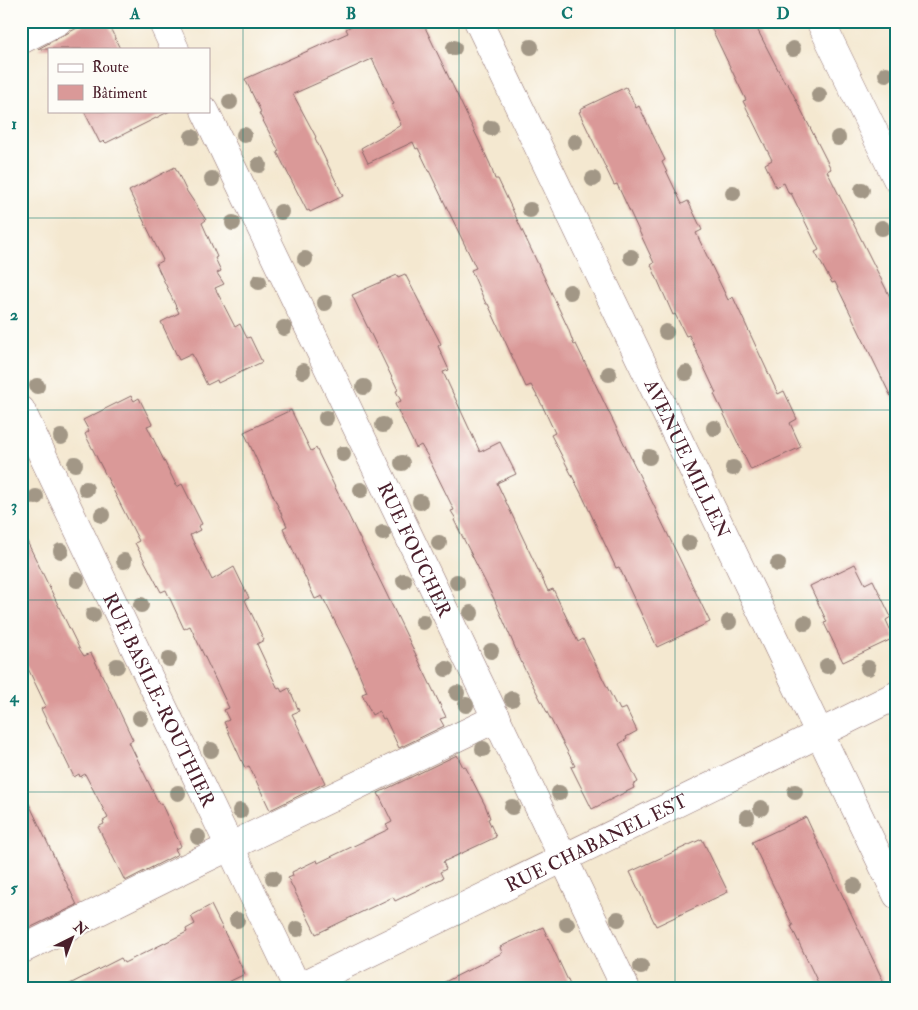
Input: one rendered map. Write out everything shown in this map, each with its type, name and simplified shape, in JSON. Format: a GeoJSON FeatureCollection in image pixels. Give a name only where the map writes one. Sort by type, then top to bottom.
{"type":"FeatureCollection","features":[{"type":"Feature","properties":{"kind":"street"},"geometry":{"type":"LineString","coordinates":[[21,40],[58,21]]}},
{"type":"Feature","properties":{"kind":"street"},"geometry":{"type":"LineString","coordinates":[[162,21],[175,48]]}},
{"type":"Feature","properties":{"kind":"street","name":"AVENUE MILLEN"},"geometry":{"type":"LineString","coordinates":[[478,21],[897,895]]}},
{"type":"Feature","properties":{"kind":"street"},"geometry":{"type":"LineString","coordinates":[[820,21],[897,179]]}},
{"type":"Feature","properties":{"kind":"street","name":"RUE FOUCHER"},"geometry":{"type":"LineString","coordinates":[[205,112],[626,989]]}},
{"type":"Feature","properties":{"kind":"street","name":"RUE BASILE-ROUTHIER"},"geometry":{"type":"LineString","coordinates":[[21,410],[231,846],[297,988]]}},
{"type":"Feature","properties":{"kind":"street","name":"RUE CHABANEL EST"},"geometry":{"type":"LineString","coordinates":[[297,988],[897,695]]}},
{"type":"Feature","properties":{"kind":"street"},"geometry":{"type":"LineString","coordinates":[[21,950],[497,718]]}},
{"type":"Feature","properties":{"kind":"building"},"geometry":{"type":"Polygon","coordinates":[[[90,21],[107,21],[120,48],[48,48],[38,49],[90,21]]]}},
{"type":"Feature","properties":{"kind":"building"},"geometry":{"type":"Polygon","coordinates":[[[360,21],[422,21],[490,164],[495,179],[498,179],[568,328],[574,345],[576,344],[710,622],[657,647],[619,567],[616,568],[583,497],[551,435],[555,433],[542,405],[531,385],[526,387],[488,304],[486,304],[471,270],[476,268],[418,148],[416,149],[413,142],[368,163],[361,148],[401,125],[392,105],[394,104],[372,59],[293,94],[316,137],[343,196],[310,212],[309,210],[307,211],[277,152],[279,151],[259,113],[261,112],[245,79],[348,33],[346,29],[360,21]]]}},
{"type":"Feature","properties":{"kind":"building"},"geometry":{"type":"Polygon","coordinates":[[[708,21],[753,21],[785,83],[787,82],[831,169],[827,171],[897,311],[897,409],[835,282],[832,283],[815,252],[819,250],[791,193],[789,194],[784,183],[776,187],[765,164],[772,160],[743,101],[746,100],[708,21]]]}},
{"type":"Feature","properties":{"kind":"building"},"geometry":{"type":"Polygon","coordinates":[[[626,87],[636,108],[639,106],[665,160],[662,162],[682,204],[688,201],[702,230],[696,233],[728,300],[733,297],[778,394],[784,391],[797,419],[790,423],[801,447],[751,470],[714,394],[716,393],[689,335],[686,336],[675,314],[673,315],[651,265],[654,263],[617,184],[614,185],[579,112],[581,111],[580,109],[626,87]]]}},
{"type":"Feature","properties":{"kind":"building"},"geometry":{"type":"Polygon","coordinates":[[[84,112],[168,112],[106,143],[104,141],[100,143],[84,112]]]}},
{"type":"Feature","properties":{"kind":"building"},"geometry":{"type":"Polygon","coordinates":[[[175,167],[186,190],[206,220],[202,223],[217,257],[215,258],[221,271],[217,273],[224,284],[215,288],[235,327],[240,324],[247,338],[250,337],[262,362],[218,383],[217,380],[207,385],[192,354],[179,360],[161,322],[179,313],[156,264],[163,260],[129,191],[175,167]]]}},
{"type":"Feature","properties":{"kind":"building"},"geometry":{"type":"Polygon","coordinates":[[[405,274],[441,344],[438,346],[449,370],[443,372],[480,452],[500,442],[516,474],[497,483],[548,591],[553,589],[578,642],[583,639],[616,705],[620,710],[626,708],[637,731],[626,737],[627,739],[619,744],[638,782],[633,785],[634,788],[592,809],[571,767],[575,766],[524,668],[494,599],[454,520],[456,519],[451,511],[454,510],[427,455],[421,445],[416,448],[409,434],[395,404],[401,401],[396,391],[398,390],[352,295],[397,275],[398,277],[405,274]]]}},
{"type":"Feature","properties":{"kind":"building"},"geometry":{"type":"Polygon","coordinates":[[[131,396],[134,401],[139,398],[152,424],[147,426],[177,487],[182,484],[202,524],[198,526],[200,530],[190,535],[212,580],[234,567],[249,598],[245,600],[264,640],[257,644],[278,689],[280,688],[282,692],[289,688],[299,711],[292,714],[325,783],[270,810],[249,766],[245,768],[224,722],[229,720],[224,710],[229,708],[190,626],[184,629],[166,590],[161,592],[135,543],[139,541],[85,434],[89,431],[83,420],[131,396]]]}},
{"type":"Feature","properties":{"kind":"building"},"geometry":{"type":"Polygon","coordinates":[[[291,410],[311,451],[316,448],[446,717],[440,719],[444,726],[399,748],[385,718],[383,719],[379,711],[372,715],[362,694],[367,692],[349,649],[322,596],[315,599],[283,528],[287,526],[244,432],[291,410]]]}},
{"type":"Feature","properties":{"kind":"building"},"geometry":{"type":"Polygon","coordinates":[[[21,529],[80,650],[84,656],[91,653],[133,740],[129,742],[181,846],[175,849],[178,854],[125,881],[98,827],[104,824],[103,821],[108,818],[85,774],[80,777],[79,774],[74,777],[41,709],[46,706],[21,654],[21,529]]]}},
{"type":"Feature","properties":{"kind":"building"},"geometry":{"type":"Polygon","coordinates":[[[855,564],[865,584],[873,580],[891,617],[886,620],[894,638],[843,662],[824,623],[827,622],[810,586],[855,564]]]}},
{"type":"Feature","properties":{"kind":"building"},"geometry":{"type":"Polygon","coordinates":[[[457,755],[463,767],[465,766],[485,805],[490,818],[488,819],[496,837],[443,862],[446,869],[440,872],[443,878],[395,901],[393,897],[316,934],[288,878],[293,876],[292,872],[317,860],[318,863],[389,829],[386,825],[392,822],[378,793],[457,755]]]}},
{"type":"Feature","properties":{"kind":"building"},"geometry":{"type":"Polygon","coordinates":[[[21,787],[77,905],[21,932],[21,787]]]}},
{"type":"Feature","properties":{"kind":"building"},"geometry":{"type":"Polygon","coordinates":[[[806,817],[887,989],[821,989],[791,926],[793,926],[752,842],[806,817]]]}},
{"type":"Feature","properties":{"kind":"building"},"geometry":{"type":"Polygon","coordinates":[[[702,839],[728,892],[656,926],[630,872],[702,839]]]}},
{"type":"Feature","properties":{"kind":"building"},"geometry":{"type":"Polygon","coordinates":[[[211,905],[245,974],[214,989],[60,989],[121,958],[124,963],[187,932],[186,929],[195,924],[191,916],[211,905]]]}},
{"type":"Feature","properties":{"kind":"building"},"geometry":{"type":"Polygon","coordinates":[[[543,927],[572,989],[431,989],[502,953],[500,947],[543,927]]]}}]}
